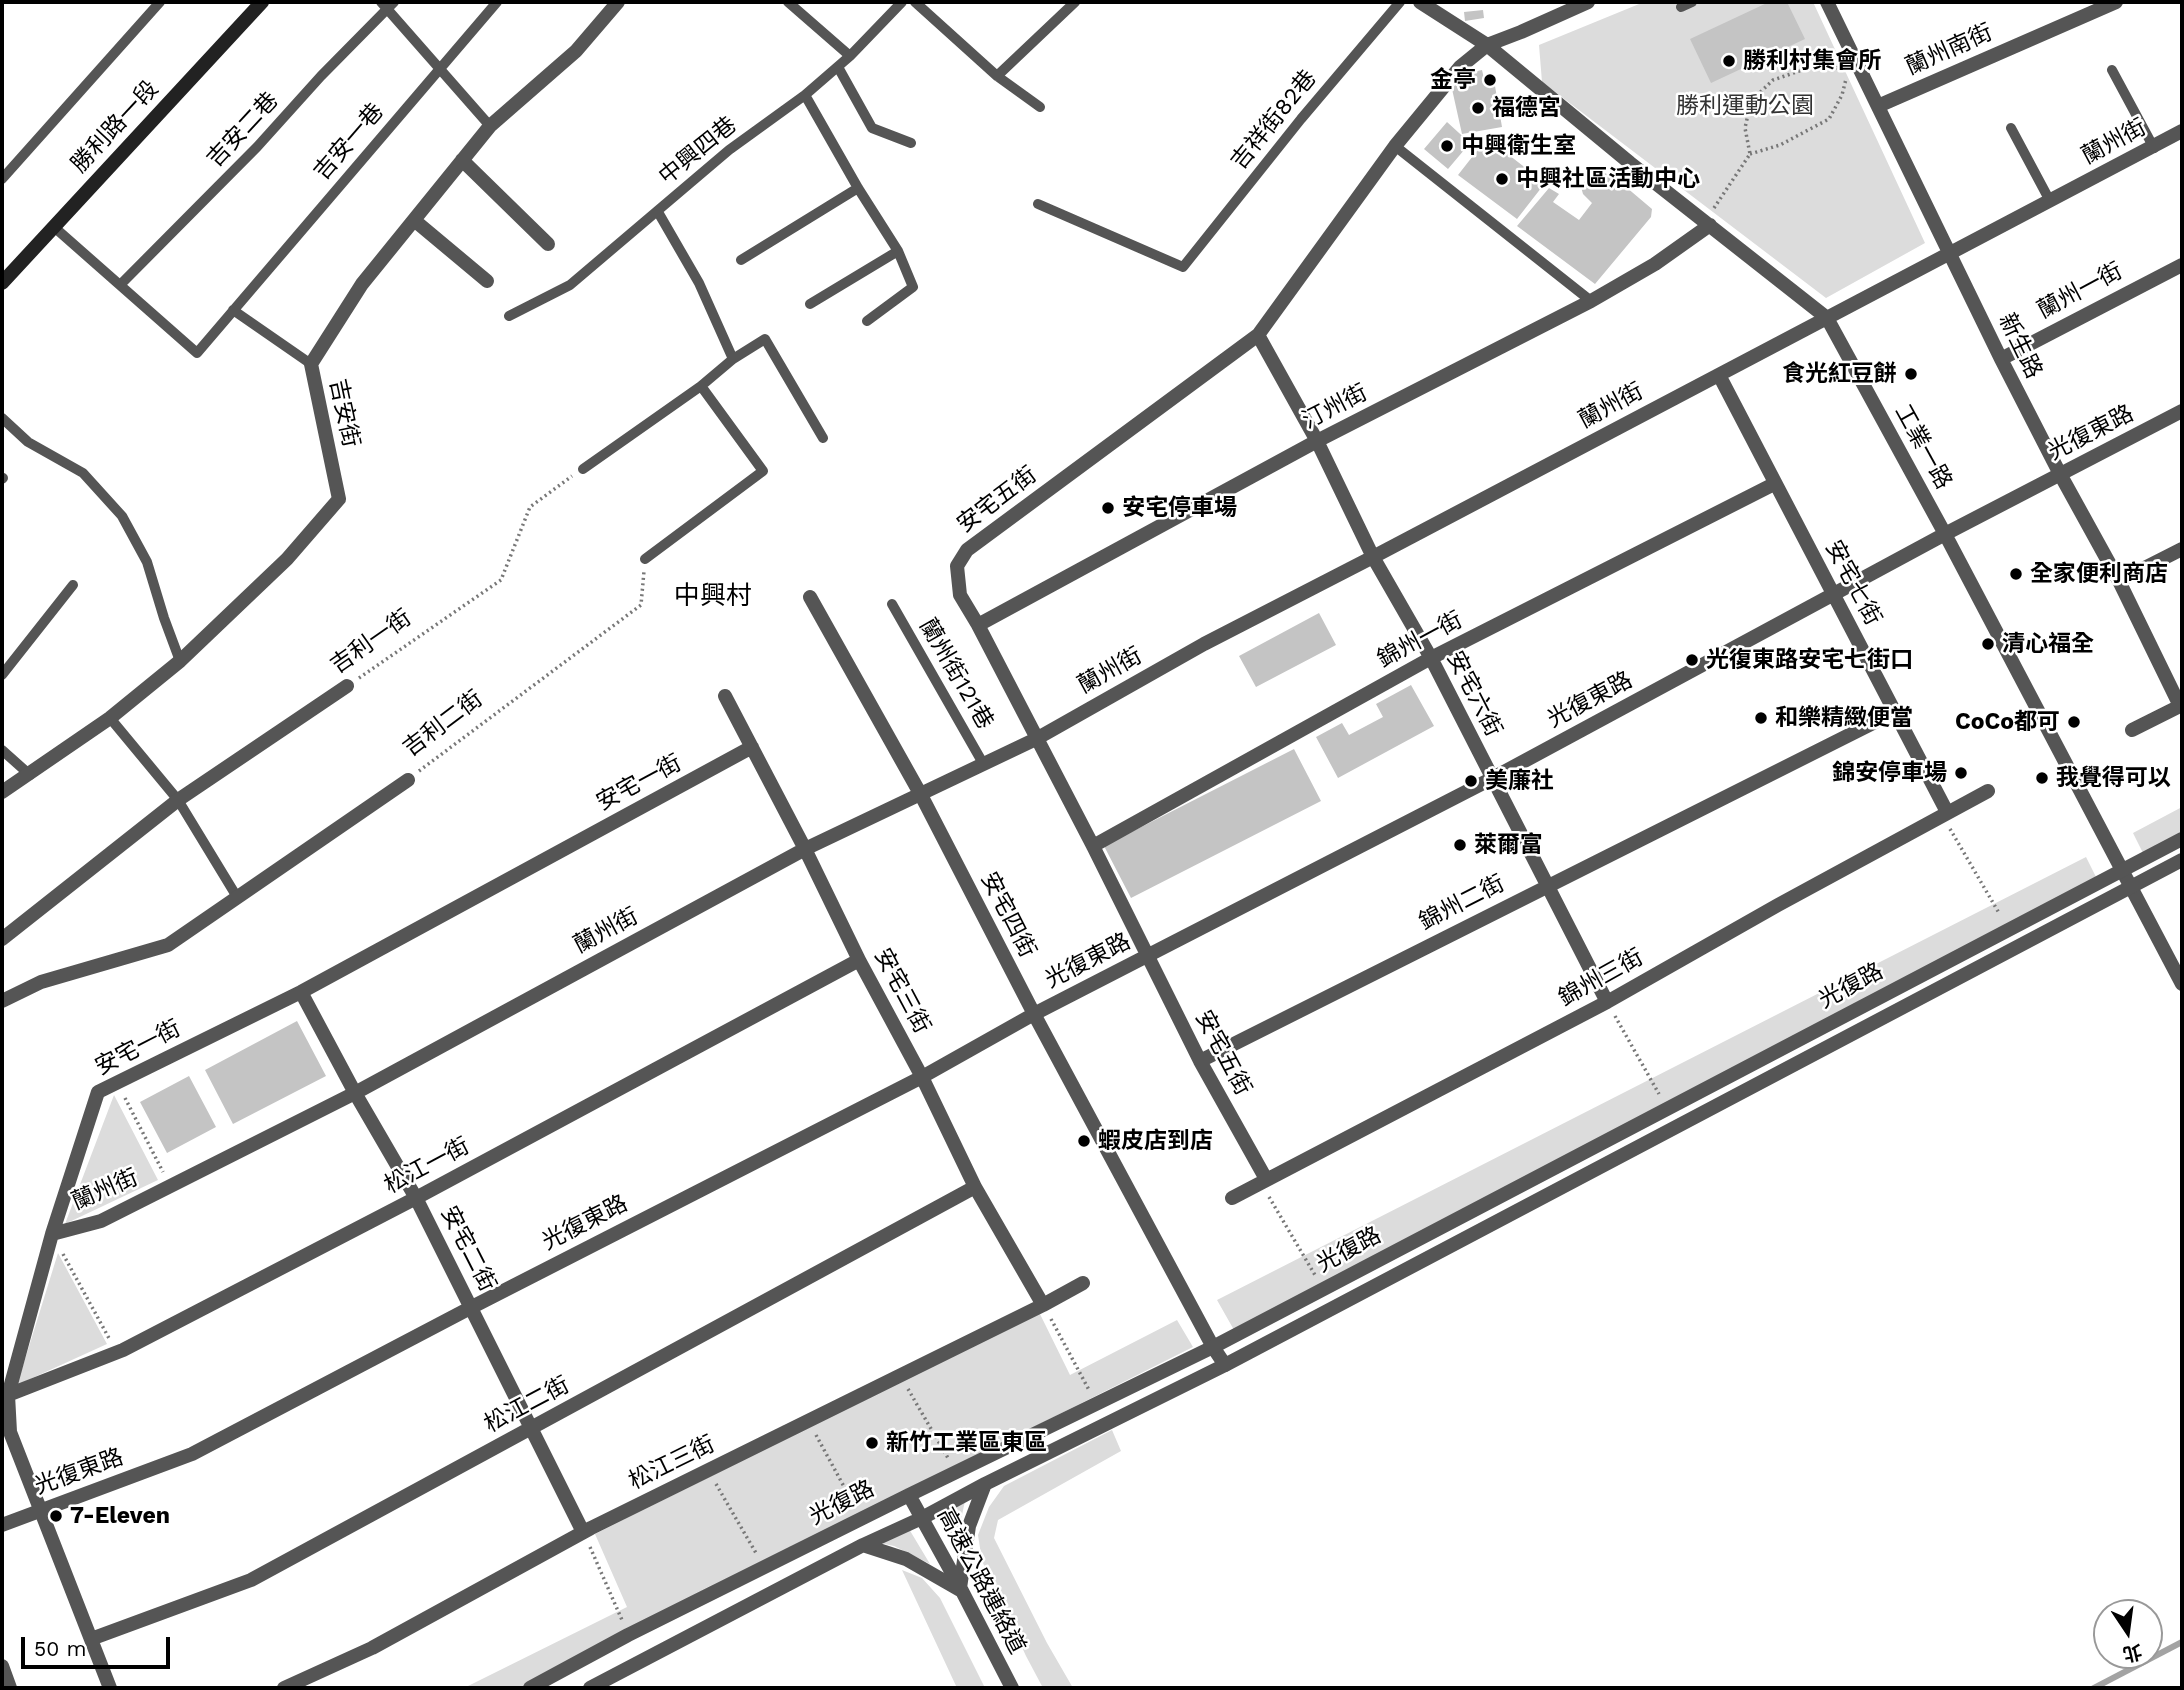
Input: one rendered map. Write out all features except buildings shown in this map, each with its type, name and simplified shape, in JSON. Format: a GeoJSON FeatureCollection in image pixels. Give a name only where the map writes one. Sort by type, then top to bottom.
{"type":"FeatureCollection","features":[{"type":"Feature","properties":{"kind":"main road","name":"勝利路一段"},"geometry":{"type":"LineString","coordinates":[[2,283],[262,2]]}},
{"type":"Feature","properties":{"kind":"street","name":"吉安街"},"geometry":{"type":"LineString","coordinates":[[2,792],[110,718],[180,661],[287,559],[339,499],[311,364],[362,284],[490,126],[576,51],[618,2]]}},
{"type":"Feature","properties":{"kind":"street","name":"工業一路"},"geometry":{"type":"LineString","coordinates":[[1420,2],[1487,46],[1827,318],[1945,534],[2182,984]]}},
{"type":"Feature","properties":{"kind":"street","name":"安宅五街"},"geometry":{"type":"LineString","coordinates":[[1263,1181],[1093,846],[960,595],[957,566],[967,550],[1258,335],[1395,146],[1460,67],[1487,46],[1588,2]]}},
{"type":"Feature","properties":{"kind":"street","name":"新生路"},"geometry":{"type":"LineString","coordinates":[[1827,2],[2001,359],[2119,581],[2181,706]]}},
{"type":"Feature","properties":{"kind":"street","name":"蘭州南街"},"geometry":{"type":"LineString","coordinates":[[1878,106],[2116,2]]}},
{"type":"Feature","properties":{"kind":"street","name":"蘭州街"},"geometry":{"type":"LineString","coordinates":[[52,1234],[101,1221],[355,1093],[805,849],[1036,739],[1204,644],[1373,558],[2182,131]]}},
{"type":"Feature","properties":{"kind":"street"},"geometry":{"type":"LineString","coordinates":[[462,160],[548,244]]}},
{"type":"Feature","properties":{"kind":"street"},"geometry":{"type":"LineString","coordinates":[[414,220],[486,281]]}},
{"type":"Feature","properties":{"kind":"street","name":"汀州街"},"geometry":{"type":"LineString","coordinates":[[978,625],[1317,441],[1591,301],[1656,264],[1710,225]]}},
{"type":"Feature","properties":{"kind":"street","name":"蘭州一街"},"geometry":{"type":"LineString","coordinates":[[2001,359],[2182,265]]}},
{"type":"Feature","properties":{"kind":"street","name":"安宅六街"},"geometry":{"type":"LineString","coordinates":[[1258,335],[1317,441],[1373,558],[1431,658],[1607,1002]]}},
{"type":"Feature","properties":{"kind":"street","name":"安宅七街"},"geometry":{"type":"LineString","coordinates":[[1719,375],[1895,712],[1944,813]]}},
{"type":"Feature","properties":{"kind":"street","name":"光復東路"},"geometry":{"type":"LineString","coordinates":[[2,1525],[192,1454],[472,1307],[922,1077],[1034,1014],[1491,779],[1945,534],[2182,411]]}},
{"type":"Feature","properties":{"kind":"street","name":"錦州一街"},"geometry":{"type":"LineString","coordinates":[[1093,846],[1431,658],[1774,484]]}},
{"type":"Feature","properties":{"kind":"street"},"geometry":{"type":"LineString","coordinates":[[2119,581],[2182,549]]}},
{"type":"Feature","properties":{"kind":"street","name":"安宅四街"},"geometry":{"type":"LineString","coordinates":[[810,597],[920,794],[1034,1014],[1225,1365]]}},
{"type":"Feature","properties":{"kind":"street","name":"吉利一街"},"geometry":{"type":"LineString","coordinates":[[2,939],[178,800],[347,686]]}},
{"type":"Feature","properties":{"kind":"street","name":"安宅三街"},"geometry":{"type":"LineString","coordinates":[[725,696],[859,960],[922,1077],[975,1187],[1043,1305]]}},
{"type":"Feature","properties":{"kind":"street"},"geometry":{"type":"LineString","coordinates":[[2132,730],[2181,706]]}},
{"type":"Feature","properties":{"kind":"street","name":"錦州二街"},"geometry":{"type":"LineString","coordinates":[[1200,1061],[1895,712]]}},
{"type":"Feature","properties":{"kind":"street","name":"安宅一街"},"geometry":{"type":"LineString","coordinates":[[110,1688],[10,1432],[8,1395],[52,1234],[98,1093],[301,992],[752,747]]}},
{"type":"Feature","properties":{"kind":"street","name":"吉利二街"},"geometry":{"type":"LineString","coordinates":[[2,1001],[41,982],[168,945],[408,780]]}},
{"type":"Feature","properties":{"kind":"street","name":"錦州三街"},"geometry":{"type":"LineString","coordinates":[[1232,1198],[1607,1002],[1988,791]]}},
{"type":"Feature","properties":{"kind":"street","name":"光復路"},"geometry":{"type":"LineString","coordinates":[[530,1688],[628,1635],[1213,1347],[2182,839]]}},
{"type":"Feature","properties":{"kind":"street","name":"光復路"},"geometry":{"type":"LineString","coordinates":[[590,1688],[863,1545],[1225,1365],[2182,860]]}},
{"type":"Feature","properties":{"kind":"street","name":"松江一街"},"geometry":{"type":"LineString","coordinates":[[8,1395],[117,1353],[416,1198],[859,960]]}},
{"type":"Feature","properties":{"kind":"street","name":"安宅二街"},"geometry":{"type":"LineString","coordinates":[[301,992],[416,1198],[583,1532]]}},
{"type":"Feature","properties":{"kind":"street","name":"松江二街"},"geometry":{"type":"LineString","coordinates":[[91,1639],[251,1580],[975,1187]]}},
{"type":"Feature","properties":{"kind":"street","name":"松江三街"},"geometry":{"type":"LineString","coordinates":[[284,1688],[372,1648],[583,1532],[1083,1283]]}},
{"type":"Feature","properties":{"kind":"street"},"geometry":{"type":"LineString","coordinates":[[863,1545],[906,1559],[961,1589],[969,1526],[985,1484]]}},
{"type":"Feature","properties":{"kind":"street","name":"高速公路連絡道"},"geometry":{"type":"LineString","coordinates":[[909,1495],[1012,1688]]}},
{"type":"Feature","properties":{"kind":"street"},"geometry":{"type":"LineString","coordinates":[[2,1666],[10,1688]]}},
{"type":"Feature","properties":{"kind":"lane"},"geometry":{"type":"LineString","coordinates":[[2,179],[160,2]]}},
{"type":"Feature","properties":{"kind":"lane","name":"吉安一巷"},"geometry":{"type":"LineString","coordinates":[[120,285],[197,353],[497,2]]}},
{"type":"Feature","properties":{"kind":"lane"},"geometry":{"type":"LineString","coordinates":[[788,2],[850,55]]}},
{"type":"Feature","properties":{"kind":"lane","name":"中興四巷"},"geometry":{"type":"LineString","coordinates":[[509,316],[570,285],[729,150],[805,96],[838,67],[902,2]]}},
{"type":"Feature","properties":{"kind":"lane"},"geometry":{"type":"LineString","coordinates":[[915,2],[997,76],[1040,107]]}},
{"type":"Feature","properties":{"kind":"lane"},"geometry":{"type":"LineString","coordinates":[[997,76],[1075,2]]}},
{"type":"Feature","properties":{"kind":"lane","name":"吉祥街82巷"},"geometry":{"type":"LineString","coordinates":[[1038,204],[1182,267],[1301,119],[1400,2]]}},
{"type":"Feature","properties":{"kind":"lane"},"geometry":{"type":"LineString","coordinates":[[1681,7],[1692,2]]}},
{"type":"Feature","properties":{"kind":"lane"},"geometry":{"type":"LineString","coordinates":[[387,4],[490,126]]}},
{"type":"Feature","properties":{"kind":"lane","name":"吉安二巷"},"geometry":{"type":"LineString","coordinates":[[120,285],[257,147],[387,4]]}},
{"type":"Feature","properties":{"kind":"lane"},"geometry":{"type":"LineString","coordinates":[[838,67],[872,128],[911,143]]}},
{"type":"Feature","properties":{"kind":"lane"},"geometry":{"type":"LineString","coordinates":[[2112,70],[2154,148]]}},
{"type":"Feature","properties":{"kind":"lane"},"geometry":{"type":"LineString","coordinates":[[805,96],[898,251],[913,287],[867,321]]}},
{"type":"Feature","properties":{"kind":"lane"},"geometry":{"type":"LineString","coordinates":[[2011,128],[2050,201]]}},
{"type":"Feature","properties":{"kind":"lane"},"geometry":{"type":"LineString","coordinates":[[1395,146],[1591,301]]}},
{"type":"Feature","properties":{"kind":"lane"},"geometry":{"type":"LineString","coordinates":[[741,260],[858,188]]}},
{"type":"Feature","properties":{"kind":"lane"},"geometry":{"type":"LineString","coordinates":[[658,212],[699,283],[733,359]]}},
{"type":"Feature","properties":{"kind":"lane"},"geometry":{"type":"LineString","coordinates":[[54,227],[120,285]]}},
{"type":"Feature","properties":{"kind":"lane"},"geometry":{"type":"LineString","coordinates":[[810,304],[898,251]]}},
{"type":"Feature","properties":{"kind":"lane"},"geometry":{"type":"LineString","coordinates":[[233,310],[311,364]]}},
{"type":"Feature","properties":{"kind":"lane"},"geometry":{"type":"LineString","coordinates":[[583,469],[701,386],[733,359],[765,339],[823,438]]}},
{"type":"Feature","properties":{"kind":"lane"},"geometry":{"type":"LineString","coordinates":[[645,559],[763,471],[701,386]]}},
{"type":"Feature","properties":{"kind":"lane"},"geometry":{"type":"LineString","coordinates":[[2,418],[28,442],[83,473],[122,516],[147,562],[180,661]]}},
{"type":"Feature","properties":{"kind":"lane"},"geometry":{"type":"LineString","coordinates":[[2,675],[73,585]]}},
{"type":"Feature","properties":{"kind":"lane","name":"蘭州街121巷"},"geometry":{"type":"LineString","coordinates":[[892,604],[984,765]]}},
{"type":"Feature","properties":{"kind":"lane"},"geometry":{"type":"LineString","coordinates":[[110,718],[178,800],[237,897]]}},
{"type":"Feature","properties":{"kind":"lane"},"geometry":{"type":"LineString","coordinates":[[2,750],[30,775]]}},
{"type":"Feature","properties":{"kind":"path"},"geometry":{"type":"LineString","coordinates":[[1712,210],[1750,153],[1780,145],[1829,119],[1842,95],[1849,70],[1818,65],[1773,80],[1751,101],[1745,128],[1750,153]]}},
{"type":"Feature","properties":{"kind":"path","name":"吉利一街"},"geometry":{"type":"LineString","coordinates":[[347,686],[501,580],[530,507],[583,469]]}},
{"type":"Feature","properties":{"kind":"path","name":"吉利二街"},"geometry":{"type":"LineString","coordinates":[[408,780],[641,605],[645,559]]}},
{"type":"Feature","properties":{"kind":"path"},"geometry":{"type":"LineString","coordinates":[[1944,813],[1999,913]]}},
{"type":"Feature","properties":{"kind":"path"},"geometry":{"type":"LineString","coordinates":[[1607,1002],[1659,1094]]}},
{"type":"Feature","properties":{"kind":"path"},"geometry":{"type":"LineString","coordinates":[[117,1083],[170,1186]]}},
{"type":"Feature","properties":{"kind":"path"},"geometry":{"type":"LineString","coordinates":[[1263,1181],[1316,1277]]}},
{"type":"Feature","properties":{"kind":"path"},"geometry":{"type":"LineString","coordinates":[[52,1234],[117,1353]]}},
{"type":"Feature","properties":{"kind":"path"},"geometry":{"type":"LineString","coordinates":[[1043,1305],[1091,1394]]}},
{"type":"Feature","properties":{"kind":"path"},"geometry":{"type":"LineString","coordinates":[[900,1376],[951,1463]]}},
{"type":"Feature","properties":{"kind":"path"},"geometry":{"type":"LineString","coordinates":[[808,1421],[856,1510]]}},
{"type":"Feature","properties":{"kind":"path"},"geometry":{"type":"LineString","coordinates":[[708,1470],[758,1558]]}},
{"type":"Feature","properties":{"kind":"path"},"geometry":{"type":"LineString","coordinates":[[583,1532],[628,1635]]}},
{"type":"Feature","properties":{"kind":"green space","name":"勝利運動公園"},"geometry":{"type":"Polygon","coordinates":[[[1644,2],[1813,2],[1925,243],[1826,298],[1542,82],[1539,45],[1644,2]]]}},
{"type":"Feature","properties":{"kind":"green space"},"geometry":{"type":"Polygon","coordinates":[[[2182,807],[2182,833],[2143,853],[2133,833],[2182,807]]]}},
{"type":"Feature","properties":{"kind":"green space"},"geometry":{"type":"Polygon","coordinates":[[[2086,857],[2096,877],[1234,1330],[1217,1300],[2086,857]]]}},
{"type":"Feature","properties":{"kind":"green space"},"geometry":{"type":"Polygon","coordinates":[[[114,1095],[158,1180],[65,1224],[114,1095]]]}},
{"type":"Feature","properties":{"kind":"green space"},"geometry":{"type":"Polygon","coordinates":[[[58,1253],[107,1344],[17,1385],[58,1253]]]}},
{"type":"Feature","properties":{"kind":"green space"},"geometry":{"type":"Polygon","coordinates":[[[1039,1312],[1070,1375],[1177,1320],[1193,1347],[636,1627],[521,1688],[464,1688],[627,1607],[595,1534],[1039,1312]]]}},
{"type":"Feature","properties":{"kind":"green space"},"geometry":{"type":"Polygon","coordinates":[[[1112,1430],[1121,1451],[998,1520],[994,1538],[1073,1688],[1043,1688],[982,1561],[978,1535],[989,1507],[1004,1486],[1112,1430]]]}},
{"type":"Feature","properties":{"kind":"green space"},"geometry":{"type":"Polygon","coordinates":[[[965,1501],[959,1529],[958,1551],[937,1515],[965,1501]]]}},
{"type":"Feature","properties":{"kind":"green space"},"geometry":{"type":"Polygon","coordinates":[[[909,1529],[930,1564],[894,1546],[880,1543],[909,1529]]]}},
{"type":"Feature","properties":{"kind":"green space"},"geometry":{"type":"Polygon","coordinates":[[[902,1570],[922,1578],[940,1598],[985,1688],[957,1688],[902,1570]]]}},
{"type":"Feature","properties":{"kind":"waterway"},"geometry":{"type":"LineString","coordinates":[[2094,1688],[2182,1642]]}},
{"type":"Feature","properties":{"kind":"place","name":"勝利村集會所"},"geometry":{"type":"Point","coordinates":[1729,61]}},
{"type":"Feature","properties":{"kind":"place","name":"金亭"},"geometry":{"type":"Point","coordinates":[1490,80]}},
{"type":"Feature","properties":{"kind":"place","name":"福德宮"},"geometry":{"type":"Point","coordinates":[1478,108]}},
{"type":"Feature","properties":{"kind":"place","name":"中興衛生室"},"geometry":{"type":"Point","coordinates":[1447,146]}},
{"type":"Feature","properties":{"kind":"place","name":"中興社區活動中心"},"geometry":{"type":"Point","coordinates":[1502,179]}},
{"type":"Feature","properties":{"kind":"place","name":"食光紅豆餅"},"geometry":{"type":"Point","coordinates":[1911,374]}},
{"type":"Feature","properties":{"kind":"place","name":"安宅停車場"},"geometry":{"type":"Point","coordinates":[1108,508]}},
{"type":"Feature","properties":{"kind":"place","name":"全家便利商店"},"geometry":{"type":"Point","coordinates":[2016,574]}},
{"type":"Feature","properties":{"kind":"place","name":"清心福全"},"geometry":{"type":"Point","coordinates":[1988,644]}},
{"type":"Feature","properties":{"kind":"place","name":"光復東路安宅七街口"},"geometry":{"type":"Point","coordinates":[1692,660]}},
{"type":"Feature","properties":{"kind":"place","name":"和樂精緻便當"},"geometry":{"type":"Point","coordinates":[1761,718]}},
{"type":"Feature","properties":{"kind":"place","name":"CoCo都可"},"geometry":{"type":"Point","coordinates":[2074,722]}},
{"type":"Feature","properties":{"kind":"place","name":"錦安停車場"},"geometry":{"type":"Point","coordinates":[1961,773]}},
{"type":"Feature","properties":{"kind":"place","name":"我覺得可以"},"geometry":{"type":"Point","coordinates":[2042,778]}},
{"type":"Feature","properties":{"kind":"place","name":"美廉社"},"geometry":{"type":"Point","coordinates":[1471,781]}},
{"type":"Feature","properties":{"kind":"place","name":"萊爾富"},"geometry":{"type":"Point","coordinates":[1460,845]}},
{"type":"Feature","properties":{"kind":"place","name":"蝦皮店到店"},"geometry":{"type":"Point","coordinates":[1084,1141]}},
{"type":"Feature","properties":{"kind":"place","name":"新竹工業區東區"},"geometry":{"type":"Point","coordinates":[872,1443]}},
{"type":"Feature","properties":{"kind":"place","name":"7-Eleven"},"geometry":{"type":"Point","coordinates":[56,1516]}},
{"type":"Feature","properties":{"kind":"district","name":"中興村"},"geometry":{"type":"Point","coordinates":[713,596]}}]}
